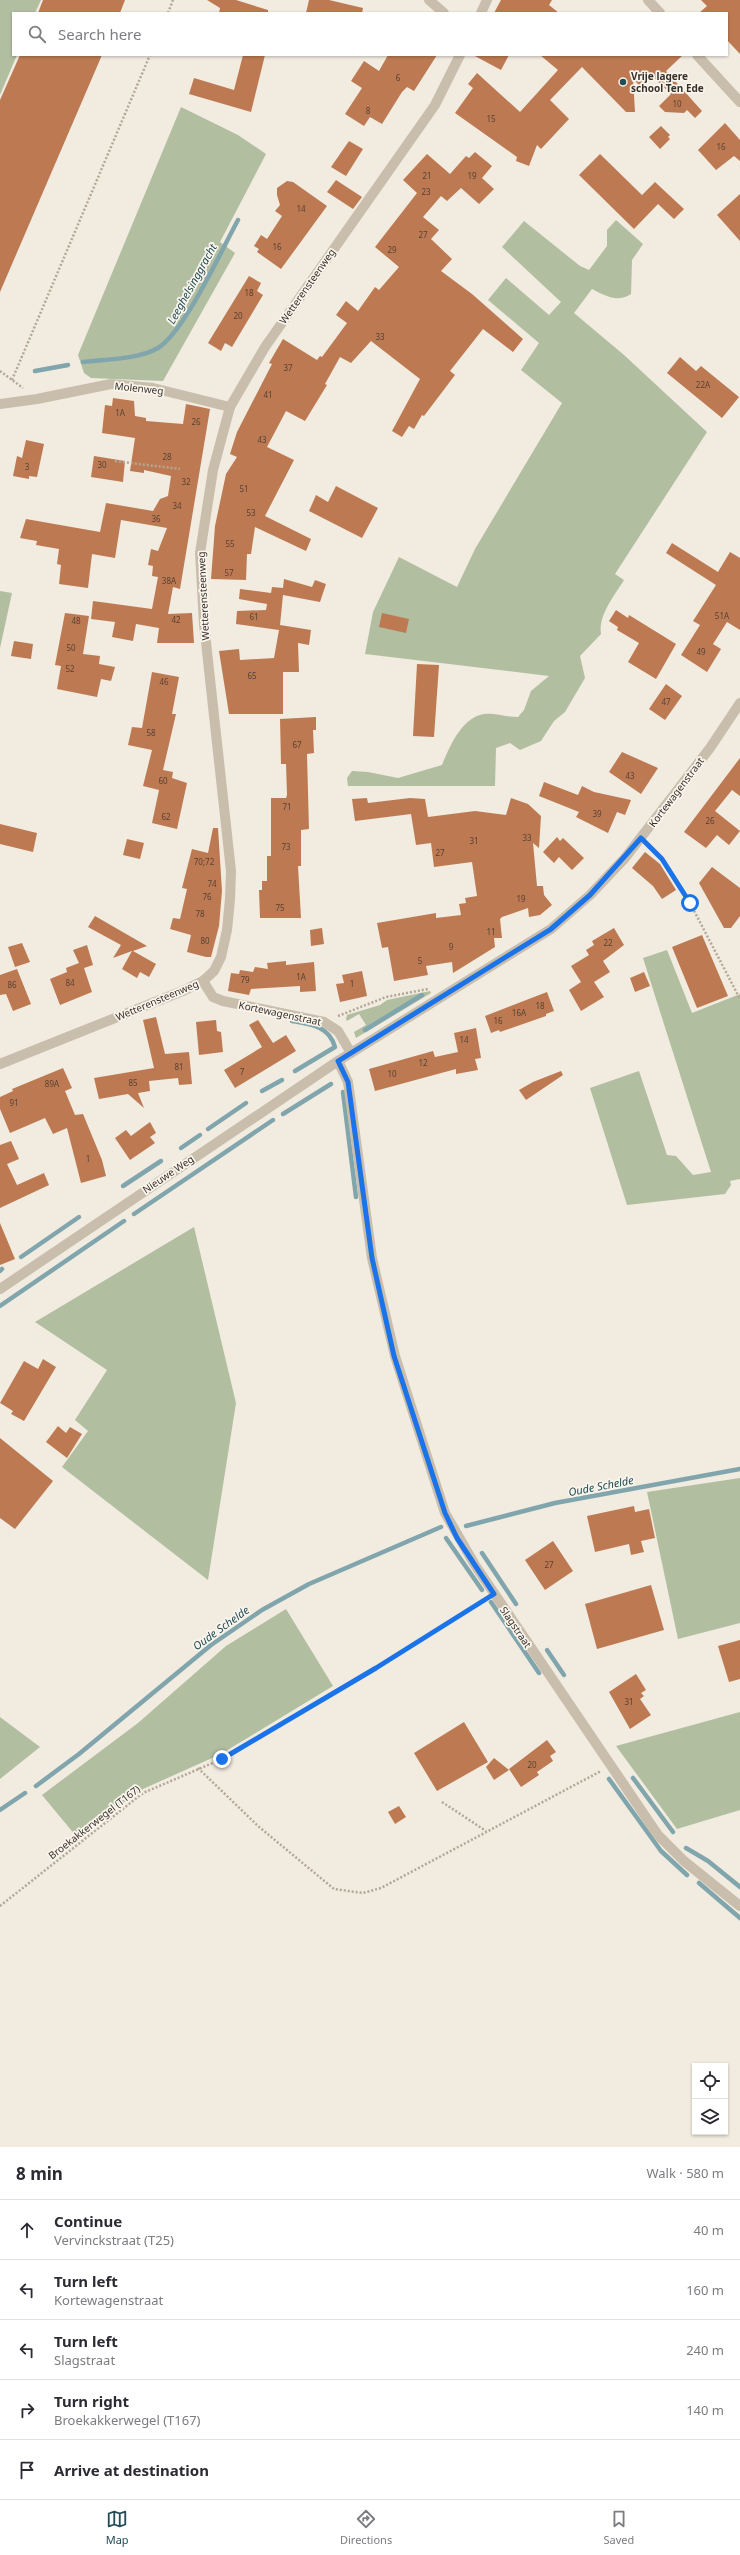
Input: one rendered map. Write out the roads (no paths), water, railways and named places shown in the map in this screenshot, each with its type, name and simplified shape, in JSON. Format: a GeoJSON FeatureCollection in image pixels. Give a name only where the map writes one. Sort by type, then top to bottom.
{"type":"FeatureCollection","features":[{"type":"Feature","properties":{"kind":"street"},"geometry":{"type":"LineString","coordinates":[[428,0],[443,12]]}},
{"type":"Feature","properties":{"kind":"street"},"geometry":{"type":"LineString","coordinates":[[481,12],[487,0]]}},
{"type":"Feature","properties":{"kind":"street"},"geometry":{"type":"LineString","coordinates":[[648,0],[659,12]]}},
{"type":"Feature","properties":{"kind":"street","name":"Wetterensteenweg"},"geometry":{"type":"LineString","coordinates":[[0,1064],[204,981],[214,971],[225,946],[231,871],[204,624],[200,553],[213,470],[230,407],[265,348],[435,105],[460,56]]}},
{"type":"Feature","properties":{"kind":"street"},"geometry":{"type":"LineString","coordinates":[[698,56],[740,102]]}},
{"type":"Feature","properties":{"kind":"street","name":"Molenweg"},"geometry":{"type":"LineString","coordinates":[[0,404],[38,399],[111,384],[183,394],[230,407]]}},
{"type":"Feature","properties":{"kind":"street","name":"Kortewagenstraat"},"geometry":{"type":"LineString","coordinates":[[338,1061],[551,929],[590,895],[641,838],[710,748],[740,703]]}},
{"type":"Feature","properties":{"kind":"street","name":"Kortewagenstraat"},"geometry":{"type":"LineString","coordinates":[[204,981],[214,997],[223,1002],[315,1018],[327,1023],[338,1031],[351,1053]]}},
{"type":"Feature","properties":{"kind":"street","name":"Nieuwe Weg"},"geometry":{"type":"LineString","coordinates":[[0,1289],[338,1061]]}},
{"type":"Feature","properties":{"kind":"street","name":"Slagstraat"},"geometry":{"type":"LineString","coordinates":[[338,1061],[348,1082],[372,1258],[394,1356],[445,1513],[457,1538],[494,1594],[658,1835],[684,1861],[740,1906]]}},
{"type":"Feature","properties":{"kind":"waterway","name":"Leeghelsinggracht"},"geometry":{"type":"LineString","coordinates":[[83,362],[141,355],[158,348],[168,339],[180,325],[191,308],[238,220]]}},
{"type":"Feature","properties":{"kind":"waterway","name":"Leeghelsinggracht"},"geometry":{"type":"LineString","coordinates":[[35,371],[68,365]]}},
{"type":"Feature","properties":{"kind":"waterway"},"geometry":{"type":"LineString","coordinates":[[365,1030],[422,995]]}},
{"type":"Feature","properties":{"kind":"waterway"},"geometry":{"type":"LineString","coordinates":[[292,1021],[306,1023],[324,1030],[332,1040],[335,1047],[295,1071]]}},
{"type":"Feature","properties":{"kind":"waterway"},"geometry":{"type":"LineString","coordinates":[[262,1091],[282,1080]]}},
{"type":"Feature","properties":{"kind":"waterway"},"geometry":{"type":"LineString","coordinates":[[283,1114],[331,1084]]}},
{"type":"Feature","properties":{"kind":"waterway"},"geometry":{"type":"LineString","coordinates":[[343,1092],[356,1197]]}},
{"type":"Feature","properties":{"kind":"waterway"},"geometry":{"type":"LineString","coordinates":[[208,1129],[246,1103]]}},
{"type":"Feature","properties":{"kind":"waterway"},"geometry":{"type":"LineString","coordinates":[[134,1214],[273,1120]]}},
{"type":"Feature","properties":{"kind":"waterway"},"geometry":{"type":"LineString","coordinates":[[181,1148],[200,1135]]}},
{"type":"Feature","properties":{"kind":"waterway"},"geometry":{"type":"LineString","coordinates":[[123,1186],[161,1161]]}},
{"type":"Feature","properties":{"kind":"waterway"},"geometry":{"type":"LineString","coordinates":[[21,1257],[79,1217]]}},
{"type":"Feature","properties":{"kind":"waterway"},"geometry":{"type":"LineString","coordinates":[[0,1306],[124,1221]]}},
{"type":"Feature","properties":{"kind":"waterway","name":"Oude Schelde"},"geometry":{"type":"LineString","coordinates":[[466,1526],[555,1503],[740,1469]]}},
{"type":"Feature","properties":{"kind":"waterway","name":"Oude Schelde"},"geometry":{"type":"LineString","coordinates":[[36,1786],[79,1754],[211,1645],[262,1610],[309,1584],[441,1527]]}},
{"type":"Feature","properties":{"kind":"waterway"},"geometry":{"type":"LineString","coordinates":[[446,1538],[482,1590]]}},
{"type":"Feature","properties":{"kind":"waterway"},"geometry":{"type":"LineString","coordinates":[[482,1553],[516,1604]]}},
{"type":"Feature","properties":{"kind":"waterway"},"geometry":{"type":"LineString","coordinates":[[491,1602],[539,1673]]}},
{"type":"Feature","properties":{"kind":"waterway"},"geometry":{"type":"LineString","coordinates":[[547,1650],[564,1675]]}},
{"type":"Feature","properties":{"kind":"waterway"},"geometry":{"type":"LineString","coordinates":[[633,1778],[673,1832]]}},
{"type":"Feature","properties":{"kind":"waterway"},"geometry":{"type":"LineString","coordinates":[[609,1779],[661,1851],[687,1875]]}},
{"type":"Feature","properties":{"kind":"waterway","name":"Oude Schelde"},"geometry":{"type":"LineString","coordinates":[[0,1810],[25,1793]]}},
{"type":"Feature","properties":{"kind":"waterway"},"geometry":{"type":"LineString","coordinates":[[686,1848],[708,1861],[740,1887]]}},
{"type":"Feature","properties":{"kind":"waterway"},"geometry":{"type":"LineString","coordinates":[[699,1883],[740,1918]]}},
{"type":"Feature","properties":{"kind":"place","name":"Vrije lagere school Ten Ede"},"geometry":{"type":"Point","coordinates":[623,82]}}]}
